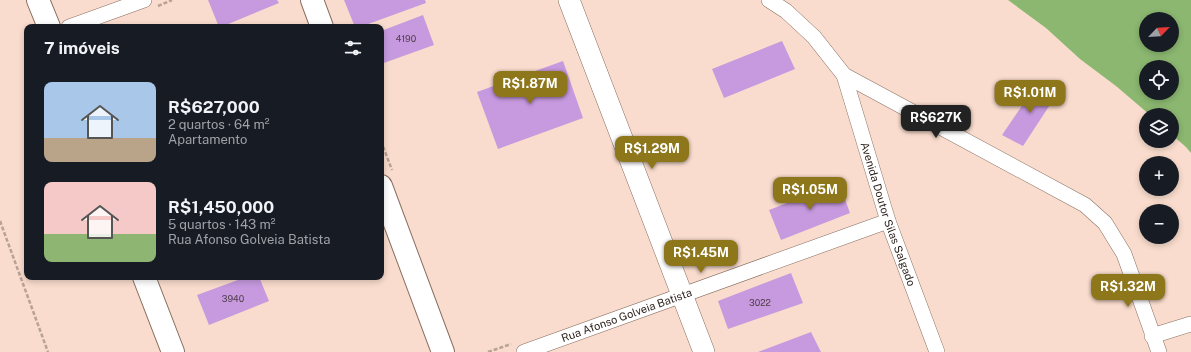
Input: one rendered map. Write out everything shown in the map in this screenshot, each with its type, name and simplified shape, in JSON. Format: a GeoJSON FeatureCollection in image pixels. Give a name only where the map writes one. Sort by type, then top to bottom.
{"type":"FeatureCollection","features":[{"type":"Feature","properties":{"kind":"main road"},"geometry":{"type":"LineString","coordinates":[[38,0],[48,24]]}},
{"type":"Feature","properties":{"kind":"main road"},"geometry":{"type":"LineString","coordinates":[[312,0],[321,24]]}},
{"type":"Feature","properties":{"kind":"main road"},"geometry":{"type":"LineString","coordinates":[[384,194],[443,352]]}},
{"type":"Feature","properties":{"kind":"main road"},"geometry":{"type":"LineString","coordinates":[[145,280],[173,352]]}},
{"type":"Feature","properties":{"kind":"street"},"geometry":{"type":"LineString","coordinates":[[78,24],[144,0]]}},
{"type":"Feature","properties":{"kind":"street"},"geometry":{"type":"LineString","coordinates":[[569,0],[704,352]]}},
{"type":"Feature","properties":{"kind":"street"},"geometry":{"type":"LineString","coordinates":[[769,0],[786,11],[814,37],[844,75],[1085,204],[1106,223],[1124,254],[1152,336],[1159,352]]}},
{"type":"Feature","properties":{"kind":"street","name":"Avenida Doutor Silas Salgado"},"geometry":{"type":"LineString","coordinates":[[844,75],[888,221],[937,352]]}},
{"type":"Feature","properties":{"kind":"street","name":"Rua Afonso Golveia Batista"},"geometry":{"type":"LineString","coordinates":[[521,347],[682,295],[888,221]]}},
{"type":"Feature","properties":{"kind":"street"},"geometry":{"type":"LineString","coordinates":[[1152,336],[1191,324]]}},
{"type":"Feature","properties":{"kind":"path"},"geometry":{"type":"LineString","coordinates":[[0,221],[48,352]]}},
{"type":"Feature","properties":{"kind":"path"},"geometry":{"type":"LineString","coordinates":[[488,352],[521,347]]}},
{"type":"Feature","properties":{"kind":"green space"},"geometry":{"type":"Polygon","coordinates":[[[1008,0],[1191,0],[1191,153],[1179,141],[1179,108],[1142,108],[1116,86],[1080,59],[1046,28],[1008,0]]]}},
{"type":"Feature","properties":{"kind":"building"},"geometry":{"type":"Polygon","coordinates":[[[208,0],[277,0],[279,3],[228,24],[218,24],[208,0]]]}},
{"type":"Feature","properties":{"kind":"building"},"geometry":{"type":"Polygon","coordinates":[[[344,0],[425,0],[426,3],[368,24],[354,24],[344,0]]]}},
{"type":"Feature","properties":{"kind":"building"},"geometry":{"type":"Polygon","coordinates":[[[423,15],[434,45],[384,63],[384,30],[423,15]]]}},
{"type":"Feature","properties":{"kind":"building"},"geometry":{"type":"Polygon","coordinates":[[[782,41],[795,69],[724,98],[712,69],[782,41]]]}},
{"type":"Feature","properties":{"kind":"building"},"geometry":{"type":"Polygon","coordinates":[[[563,61],[583,118],[498,149],[477,92],[563,61]]]}},
{"type":"Feature","properties":{"kind":"building"},"geometry":{"type":"Polygon","coordinates":[[[1038,82],[1057,94],[1023,146],[1002,135],[1038,82]]]}},
{"type":"Feature","properties":{"kind":"building"},"geometry":{"type":"Polygon","coordinates":[[[839,183],[850,213],[781,240],[769,210],[839,183]]]}},
{"type":"Feature","properties":{"kind":"building"},"geometry":{"type":"Polygon","coordinates":[[[791,273],[803,303],[728,329],[718,301],[791,273]]]}},
{"type":"Feature","properties":{"kind":"building"},"geometry":{"type":"Polygon","coordinates":[[[238,280],[260,280],[269,301],[209,325],[197,295],[238,280]]]}},
{"type":"Feature","properties":{"kind":"building"},"geometry":{"type":"Polygon","coordinates":[[[811,332],[821,352],[758,352],[811,332]]]}}]}
